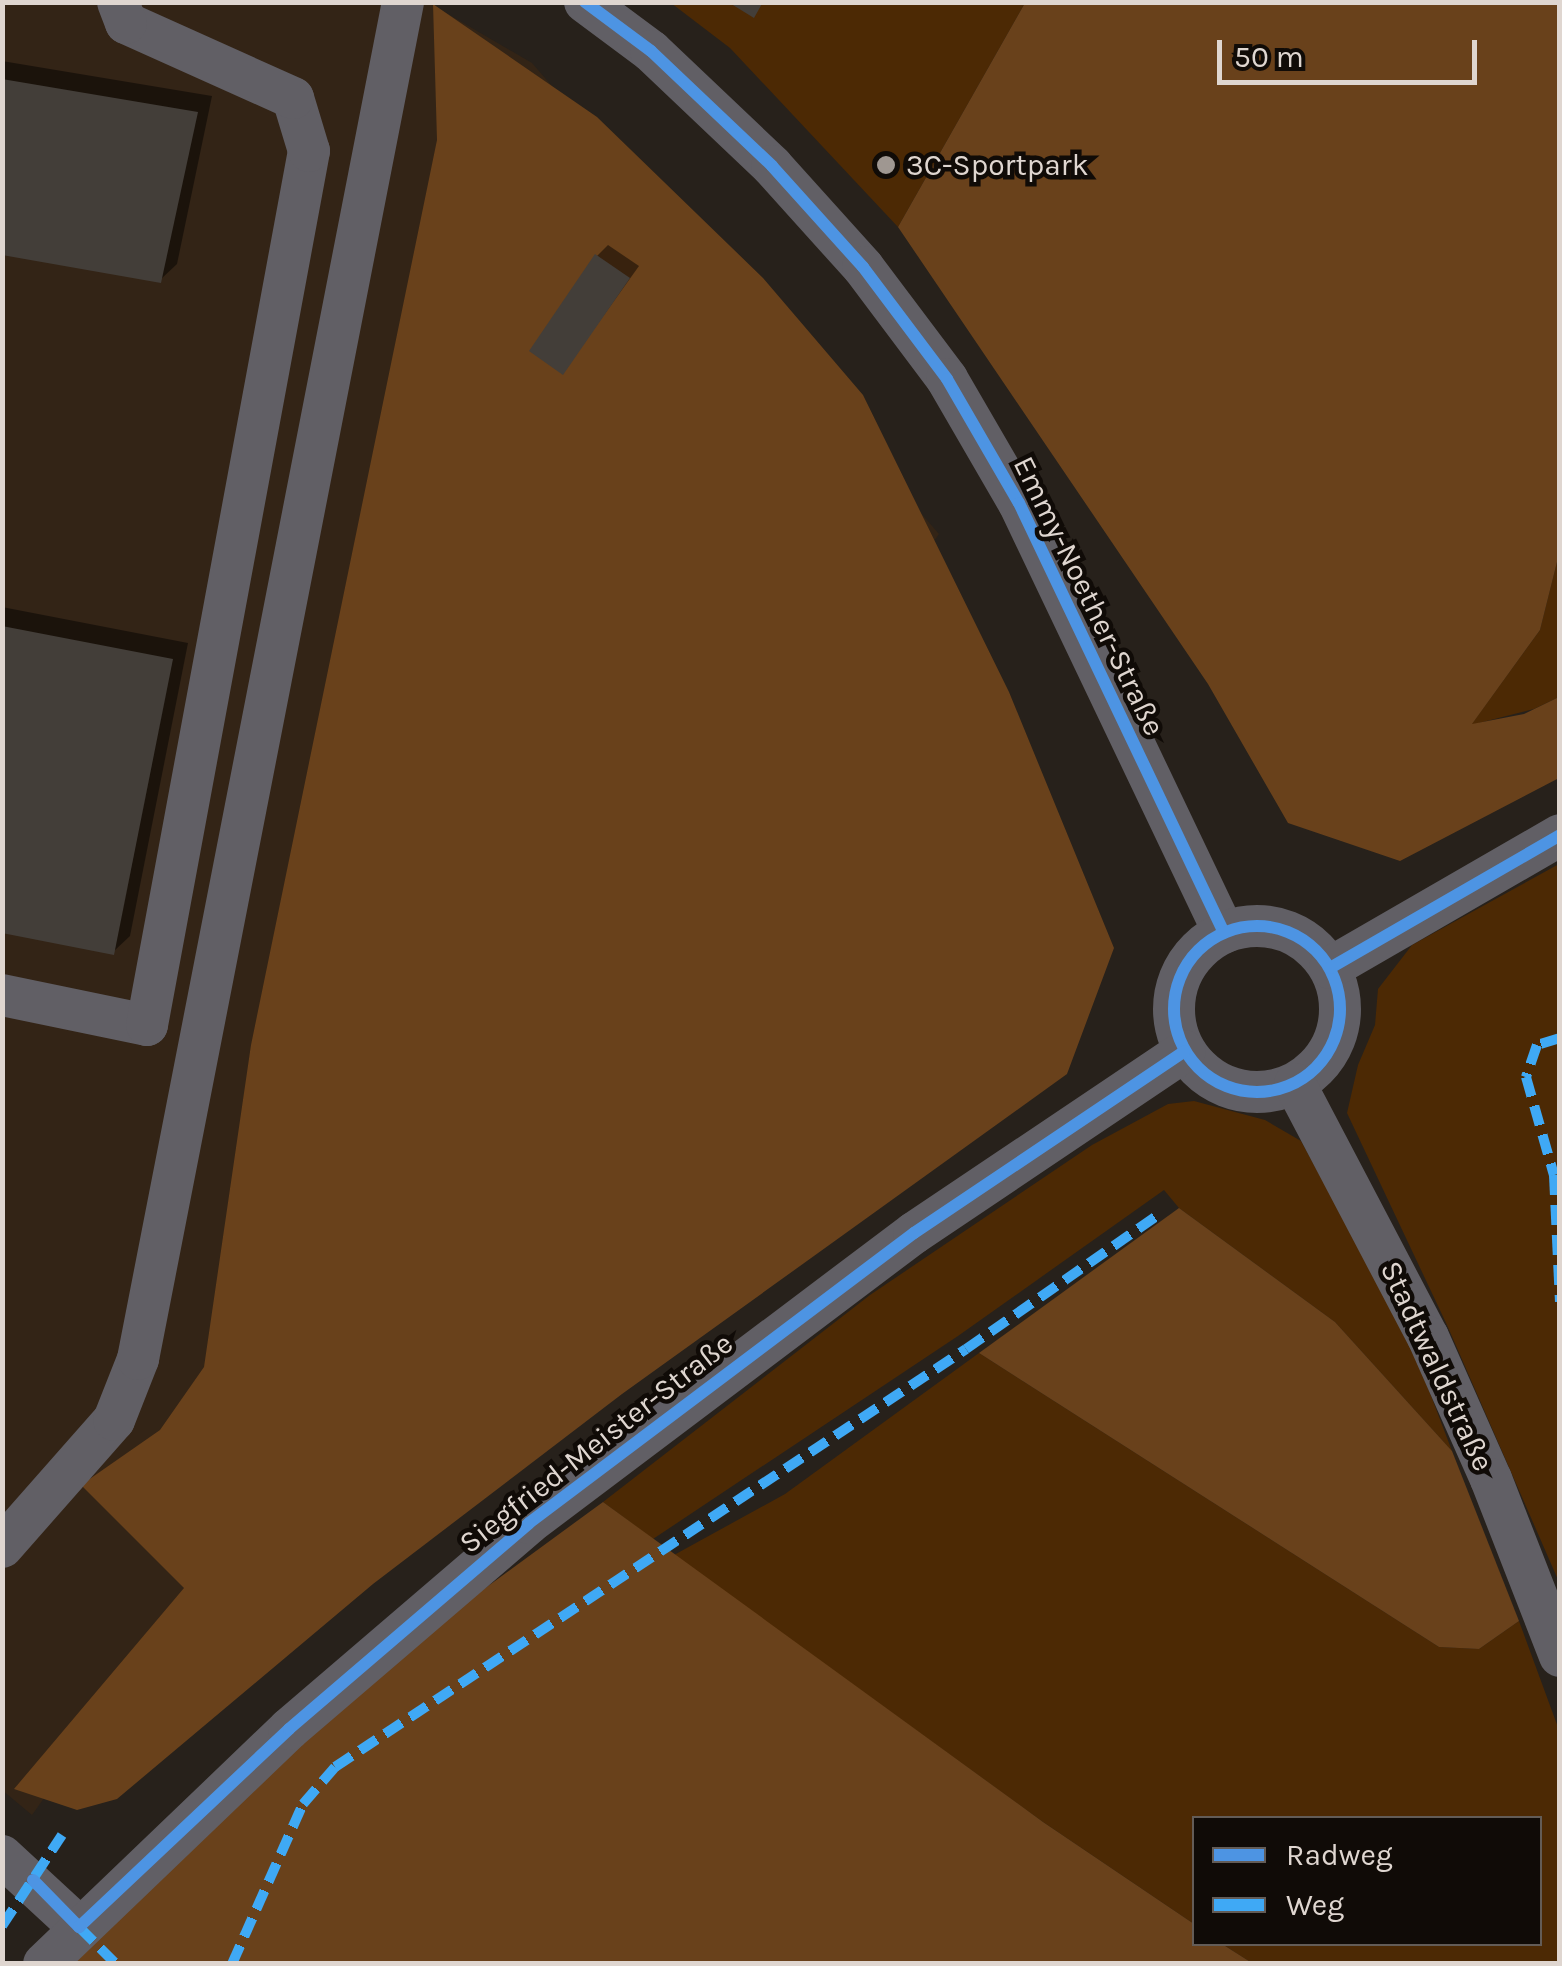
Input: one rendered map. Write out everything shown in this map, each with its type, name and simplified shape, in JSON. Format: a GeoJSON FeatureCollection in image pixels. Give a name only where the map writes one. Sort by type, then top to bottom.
{"type":"FeatureCollection","features":[{"type":"Feature","properties":{"kind":"street"},"geometry":{"type":"LineString","coordinates":[[2,995],[146,1024],[309,150],[293,98],[126,23],[118,2]]}},
{"type":"Feature","properties":{"kind":"street"},"geometry":{"type":"LineString","coordinates":[[2,1547],[114,1420],[138,1359],[403,2]]}},
{"type":"Feature","properties":{"kind":"street","name":"Emmy-Noether-Straße"},"geometry":{"type":"LineString","coordinates":[[584,2],[651,51],[772,166],[863,267],[947,379],[1019,503],[1224,933]]}},
{"type":"Feature","properties":{"kind":"street"},"geometry":{"type":"LineString","coordinates":[[1330,968],[1560,834]]}},
{"type":"Feature","properties":{"kind":"street"},"geometry":{"type":"LineString","coordinates":[[1272,927],[1305,942],[1330,968],[1339,993],[1340,1020],[1332,1046],[1317,1068],[1295,1084],[1260,1092],[1225,1086],[1204,1074],[1186,1051],[1174,1010],[1177,986],[1195,955],[1224,933],[1272,927]]}},
{"type":"Feature","properties":{"kind":"street","name":"Siegfried-Meister-Straße"},"geometry":{"type":"LineString","coordinates":[[44,1964],[289,1729],[544,1512],[914,1233],[1186,1051]]}},
{"type":"Feature","properties":{"kind":"street","name":"Stadtwaldstraße"},"geometry":{"type":"LineString","coordinates":[[1295,1084],[1428,1336],[1491,1479],[1560,1656]]}},
{"type":"Feature","properties":{"kind":"street"},"geometry":{"type":"LineString","coordinates":[[2,1856],[79,1927]]}},
{"type":"Feature","properties":{"kind":"shaded area"},"geometry":{"type":"Polygon","coordinates":[[[2,3],[429,3],[532,63],[939,534],[32,1815],[2,1790],[2,3]]]}},
{"type":"Feature","properties":{"kind":"shaded area","name":"3C-Sportpark"},"geometry":{"type":"Polygon","coordinates":[[[671,3],[1025,3],[898,227],[730,48],[671,3]]]}},
{"type":"Feature","properties":{"kind":"shaded area"},"geometry":{"type":"Polygon","coordinates":[[[1025,3],[1559,3],[1559,554],[1540,630],[1472,724],[1524,714],[1559,697],[1559,778],[1400,861],[1288,823],[1208,684],[898,227],[1025,3]]]}},
{"type":"Feature","properties":{"kind":"shaded area"},"geometry":{"type":"Polygon","coordinates":[[[433,4],[597,117],[763,278],[863,395],[1009,692],[1114,948],[1067,1074],[622,1394],[373,1584],[117,1799],[77,1810],[14,1789],[184,1588],[81,1485],[160,1430],[204,1367],[251,1045],[437,140],[433,4]]]}},
{"type":"Feature","properties":{"kind":"shaded area"},"geometry":{"type":"Polygon","coordinates":[[[1559,554],[1559,697],[1534,709],[1471,725],[1540,630],[1559,554]]]}},
{"type":"Feature","properties":{"kind":"shaded area"},"geometry":{"type":"Polygon","coordinates":[[[1559,864],[1559,1582],[1447,1325],[1347,1113],[1358,1065],[1375,1025],[1378,989],[1412,945],[1559,864]]]}},
{"type":"Feature","properties":{"kind":"shaded area"},"geometry":{"type":"Polygon","coordinates":[[[1194,1101],[1265,1120],[1301,1141],[1411,1343],[1452,1451],[1335,1322],[1179,1208],[1164,1190],[958,1336],[653,1539],[603,1502],[870,1295],[1092,1145],[1168,1104],[1194,1101]]]}},
{"type":"Feature","properties":{"kind":"shaded area"},"geometry":{"type":"Polygon","coordinates":[[[1179,1208],[1335,1322],[1452,1451],[1519,1621],[1479,1649],[1439,1647],[979,1353],[1179,1208]]]}},
{"type":"Feature","properties":{"kind":"shaded area"},"geometry":{"type":"Polygon","coordinates":[[[979,1353],[1439,1647],[1479,1649],[1519,1621],[1559,1730],[1559,1963],[1252,1963],[1225,1946],[1542,1946],[1542,1816],[1192,1816],[1192,1923],[1043,1822],[674,1555],[785,1494],[979,1353]]]}},
{"type":"Feature","properties":{"kind":"shaded area"},"geometry":{"type":"Polygon","coordinates":[[[603,1502],[1043,1822],[1192,1923],[1192,1946],[1225,1946],[1252,1963],[56,1964],[436,1624],[603,1502]]]}},
{"type":"Feature","properties":{"kind":"building"},"geometry":{"type":"Polygon","coordinates":[[[728,2],[763,2],[754,18],[728,2]]]}},
{"type":"Feature","properties":{"kind":"building"},"geometry":{"type":"Polygon","coordinates":[[[2,79],[198,112],[161,283],[2,255],[2,79]]]}},
{"type":"Feature","properties":{"kind":"building"},"geometry":{"type":"Polygon","coordinates":[[[595,254],[630,278],[563,375],[529,351],[595,254]]]}},
{"type":"Feature","properties":{"kind":"building"},"geometry":{"type":"Polygon","coordinates":[[[2,626],[173,659],[114,955],[2,933],[2,626]]]}},
{"type":"Feature","properties":{"kind":"marked path"},"geometry":{"type":"LineString","coordinates":[[1560,1038],[1537,1045],[1526,1077],[1554,1175],[1560,1302]]}},
{"type":"Feature","properties":{"kind":"marked path"},"geometry":{"type":"LineString","coordinates":[[232,1964],[303,1804],[335,1767],[966,1349],[1157,1216]]}},
{"type":"Feature","properties":{"kind":"marked path"},"geometry":{"type":"LineString","coordinates":[[2,1926],[62,1835]]}},
{"type":"Feature","properties":{"kind":"marked path"},"geometry":{"type":"LineString","coordinates":[[79,1927],[116,1964]]}},
{"type":"Feature","properties":{"kind":"cycle path"},"geometry":{"type":"LineString","coordinates":[[585,2],[651,51],[772,166],[863,267],[947,379],[1019,503],[1224,933]]}},
{"type":"Feature","properties":{"kind":"cycle path"},"geometry":{"type":"LineString","coordinates":[[1330,968],[1560,835]]}},
{"type":"Feature","properties":{"kind":"cycle path"},"geometry":{"type":"LineString","coordinates":[[1257,926],[1289,932],[1316,950],[1334,977],[1340,1009],[1334,1041],[1316,1068],[1289,1086],[1257,1092],[1225,1086],[1198,1068],[1180,1041],[1174,1009],[1180,977],[1198,950],[1225,932],[1257,926]]}},
{"type":"Feature","properties":{"kind":"cycle path"},"geometry":{"type":"LineString","coordinates":[[33,1880],[79,1927],[289,1729],[529,1523],[914,1233],[1185,1051]]}},
{"type":"Feature","properties":{"kind":"place","name":"3C-Sportpark"},"geometry":{"type":"Point","coordinates":[886,165]}}]}
